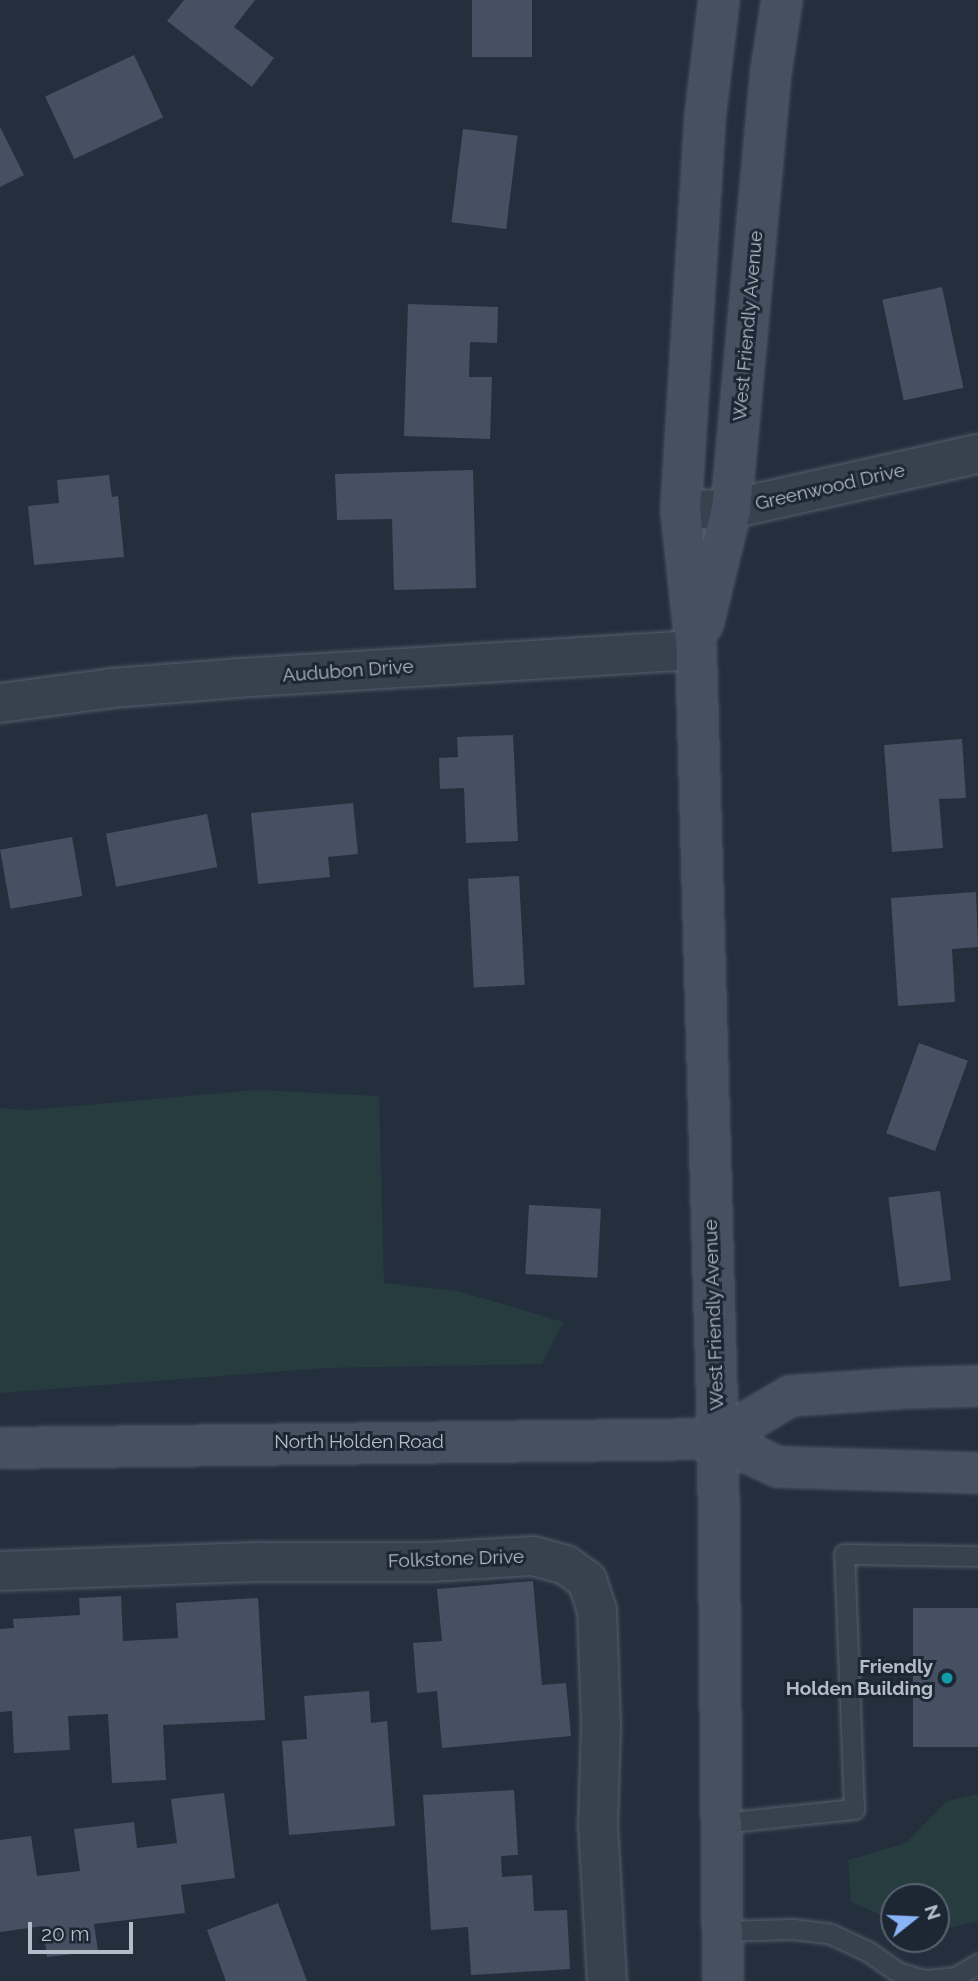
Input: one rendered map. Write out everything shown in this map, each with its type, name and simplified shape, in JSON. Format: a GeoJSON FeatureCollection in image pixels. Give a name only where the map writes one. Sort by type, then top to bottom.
{"type":"FeatureCollection","features":[{"type":"Feature","properties":{"kind":"main road","name":"West Friendly Avenue"},"geometry":{"type":"LineString","coordinates":[[719,0],[705,118],[681,510],[696,650],[718,1439],[723,1981]]}},
{"type":"Feature","properties":{"kind":"main road","name":"West Friendly Avenue"},"geometry":{"type":"LineString","coordinates":[[696,650],[732,509],[771,71],[782,0]]}},
{"type":"Feature","properties":{"kind":"main road"},"geometry":{"type":"LineString","coordinates":[[718,1439],[790,1396],[978,1386]]}},
{"type":"Feature","properties":{"kind":"main road","name":"North Holden Road"},"geometry":{"type":"LineString","coordinates":[[0,1448],[718,1439],[778,1467],[978,1473]]}},
{"type":"Feature","properties":{"kind":"street","name":"Greenwood Drive"},"geometry":{"type":"LineString","coordinates":[[681,510],[732,509],[978,454]]}},
{"type":"Feature","properties":{"kind":"street","name":"Audubon Drive"},"geometry":{"type":"LineString","coordinates":[[0,703],[112,688],[238,678],[696,650]]}},
{"type":"Feature","properties":{"kind":"street","name":"Folkstone Drive"},"geometry":{"type":"LineString","coordinates":[[0,1571],[262,1562],[431,1562],[533,1556],[566,1565],[587,1580],[597,1611],[601,1725],[598,1825],[607,1981]]}},
{"type":"Feature","properties":{"kind":"lane"},"geometry":{"type":"LineString","coordinates":[[721,1824],[854,1809],[844,1554],[978,1556]]}},
{"type":"Feature","properties":{"kind":"lane"},"geometry":{"type":"LineString","coordinates":[[722,1931],[793,1929],[831,1934],[869,1952],[898,1973],[926,1980],[956,1977],[978,1964]]}},
{"type":"Feature","properties":{"kind":"green space"},"geometry":{"type":"Polygon","coordinates":[[[256,1090],[379,1096],[384,1283],[458,1291],[563,1322],[542,1364],[325,1368],[0,1393],[0,1108],[30,1110],[256,1090]]]}},
{"type":"Feature","properties":{"kind":"green space"},"geometry":{"type":"Polygon","coordinates":[[[978,1794],[978,1921],[950,1928],[950,1883],[880,1883],[880,1914],[851,1902],[848,1860],[906,1843],[947,1801],[978,1794]]]}},
{"type":"Feature","properties":{"kind":"building"},"geometry":{"type":"Polygon","coordinates":[[[184,0],[255,0],[234,27],[274,58],[252,87],[167,21],[184,0]]]}},
{"type":"Feature","properties":{"kind":"building"},"geometry":{"type":"Polygon","coordinates":[[[472,0],[532,0],[532,57],[472,57],[472,0]]]}},
{"type":"Feature","properties":{"kind":"building"},"geometry":{"type":"Polygon","coordinates":[[[134,55],[163,118],[74,159],[45,96],[134,55]]]}},
{"type":"Feature","properties":{"kind":"building"},"geometry":{"type":"Polygon","coordinates":[[[0,127],[24,175],[0,187],[0,127]]]}},
{"type":"Feature","properties":{"kind":"building"},"geometry":{"type":"Polygon","coordinates":[[[463,129],[518,136],[506,229],[452,222],[463,129]]]}},
{"type":"Feature","properties":{"kind":"building"},"geometry":{"type":"Polygon","coordinates":[[[942,287],[963,388],[904,400],[882,300],[942,287]]]}},
{"type":"Feature","properties":{"kind":"building"},"geometry":{"type":"Polygon","coordinates":[[[408,304],[498,307],[497,343],[470,342],[469,377],[492,377],[490,439],[404,436],[408,304]]]}},
{"type":"Feature","properties":{"kind":"building"},"geometry":{"type":"Polygon","coordinates":[[[473,470],[476,588],[394,590],[392,519],[337,520],[335,474],[473,470]]]}},
{"type":"Feature","properties":{"kind":"building"},"geometry":{"type":"Polygon","coordinates":[[[109,475],[112,497],[118,496],[124,557],[34,565],[28,506],[59,503],[57,480],[109,475]]]}},
{"type":"Feature","properties":{"kind":"building"},"geometry":{"type":"Polygon","coordinates":[[[513,735],[518,841],[466,843],[464,788],[440,789],[439,758],[458,757],[457,737],[513,735]]]}},
{"type":"Feature","properties":{"kind":"building"},"geometry":{"type":"Polygon","coordinates":[[[962,739],[966,798],[939,799],[943,848],[892,852],[884,745],[962,739]]]}},
{"type":"Feature","properties":{"kind":"building"},"geometry":{"type":"Polygon","coordinates":[[[353,803],[358,854],[328,857],[330,877],[258,884],[251,813],[353,803]]]}},
{"type":"Feature","properties":{"kind":"building"},"geometry":{"type":"Polygon","coordinates":[[[207,814],[217,867],[116,887],[106,834],[207,814]]]}},
{"type":"Feature","properties":{"kind":"building"},"geometry":{"type":"Polygon","coordinates":[[[72,837],[82,896],[11,909],[0,850],[72,837]]]}},
{"type":"Feature","properties":{"kind":"building"},"geometry":{"type":"Polygon","coordinates":[[[519,876],[525,985],[474,988],[468,879],[519,876]]]}},
{"type":"Feature","properties":{"kind":"building"},"geometry":{"type":"Polygon","coordinates":[[[976,892],[978,947],[952,949],[955,1002],[898,1006],[891,898],[976,892]]]}},
{"type":"Feature","properties":{"kind":"building"},"geometry":{"type":"Polygon","coordinates":[[[919,1043],[968,1061],[935,1151],[886,1133],[919,1043]]]}},
{"type":"Feature","properties":{"kind":"building"},"geometry":{"type":"Polygon","coordinates":[[[940,1191],[951,1280],[899,1287],[888,1197],[940,1191]]]}},
{"type":"Feature","properties":{"kind":"building"},"geometry":{"type":"Polygon","coordinates":[[[529,1205],[601,1209],[597,1278],[525,1274],[529,1205]]]}},
{"type":"Feature","properties":{"kind":"building"},"geometry":{"type":"Polygon","coordinates":[[[533,1581],[542,1685],[566,1683],[571,1736],[442,1748],[437,1691],[417,1693],[413,1643],[442,1641],[437,1589],[533,1581]]]}},
{"type":"Feature","properties":{"kind":"building"},"geometry":{"type":"Polygon","coordinates":[[[121,1596],[123,1641],[178,1638],[176,1603],[258,1598],[265,1720],[163,1725],[166,1780],[112,1783],[108,1714],[68,1716],[70,1750],[14,1753],[12,1711],[0,1712],[0,1629],[14,1628],[13,1619],[80,1615],[79,1598],[121,1596]]]}},
{"type":"Feature","properties":{"kind":"building","name":"Friendly Holden Building"},"geometry":{"type":"Polygon","coordinates":[[[913,1608],[978,1608],[978,1747],[913,1747],[913,1608]]]}},
{"type":"Feature","properties":{"kind":"building"},"geometry":{"type":"Polygon","coordinates":[[[369,1691],[371,1723],[387,1721],[395,1826],[289,1835],[282,1741],[307,1739],[304,1696],[369,1691]]]}},
{"type":"Feature","properties":{"kind":"building"},"geometry":{"type":"Polygon","coordinates":[[[514,1790],[518,1855],[501,1856],[502,1877],[532,1875],[534,1911],[567,1910],[570,1969],[471,1975],[468,1927],[431,1930],[423,1795],[514,1790]]]}},
{"type":"Feature","properties":{"kind":"building"},"geometry":{"type":"Polygon","coordinates":[[[224,1793],[235,1878],[181,1885],[185,1913],[94,1924],[98,1951],[47,1957],[43,1926],[0,1932],[0,1840],[31,1836],[37,1876],[80,1871],[74,1829],[134,1822],[137,1848],[177,1843],[171,1799],[224,1793]]]}},
{"type":"Feature","properties":{"kind":"building"},"geometry":{"type":"Polygon","coordinates":[[[278,1903],[307,1981],[226,1981],[207,1930],[278,1903]]]}},
{"type":"Feature","properties":{"kind":"place","name":"Friendly Holden Building"},"geometry":{"type":"Point","coordinates":[947,1678]}}]}
